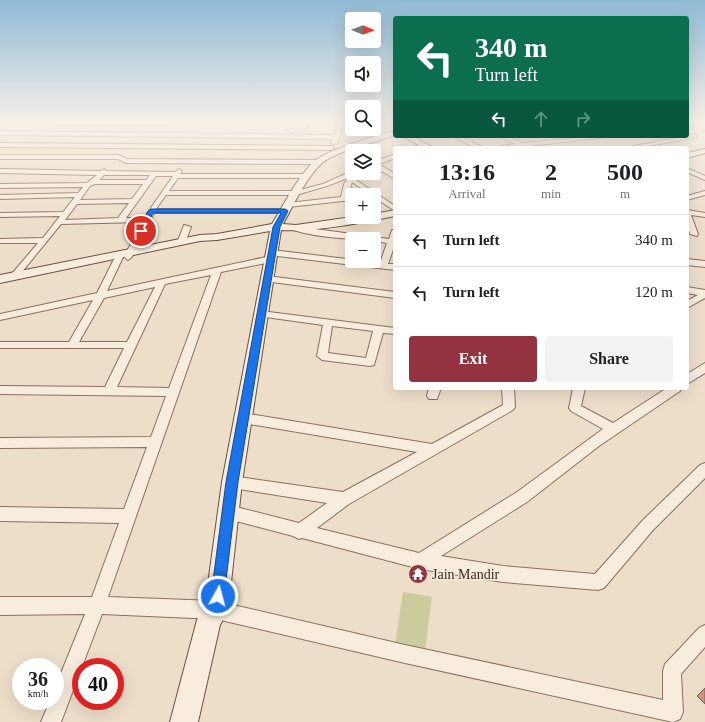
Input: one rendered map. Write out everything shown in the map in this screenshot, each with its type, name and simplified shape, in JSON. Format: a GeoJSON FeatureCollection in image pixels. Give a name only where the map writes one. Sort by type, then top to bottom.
{"type":"FeatureCollection","features":[{"type":"Feature","properties":{"kind":"street"},"geometry":{"type":"LineString","coordinates":[[72,344],[151,211],[189,156]]}},
{"type":"Feature","properties":{"kind":"street"},"geometry":{"type":"LineString","coordinates":[[184,722],[208,620],[216,610],[232,482],[276,227],[307,176],[318,162],[326,156]]}},
{"type":"Feature","properties":{"kind":"street"},"geometry":{"type":"LineString","coordinates":[[0,157],[119,157],[126,161],[318,162]]}},
{"type":"Feature","properties":{"kind":"street"},"geometry":{"type":"LineString","coordinates":[[0,178],[30,157]]}},
{"type":"Feature","properties":{"kind":"street"},"geometry":{"type":"LineString","coordinates":[[381,161],[393,157]]}},
{"type":"Feature","properties":{"kind":"street"},"geometry":{"type":"LineString","coordinates":[[381,168],[393,176]]}},
{"type":"Feature","properties":{"kind":"street"},"geometry":{"type":"LineString","coordinates":[[0,171],[104,171],[176,175],[307,176]]}},
{"type":"Feature","properties":{"kind":"street"},"geometry":{"type":"LineString","coordinates":[[14,276],[45,240],[79,195],[104,171]]}},
{"type":"Feature","properties":{"kind":"street"},"geometry":{"type":"LineString","coordinates":[[689,171],[705,178]]}},
{"type":"Feature","properties":{"kind":"street"},"geometry":{"type":"LineString","coordinates":[[689,176],[705,172]]}},
{"type":"Feature","properties":{"kind":"street"},"geometry":{"type":"LineString","coordinates":[[120,221],[154,174]]}},
{"type":"Feature","properties":{"kind":"street"},"geometry":{"type":"LineString","coordinates":[[164,192],[296,193],[345,178]]}},
{"type":"Feature","properties":{"kind":"street"},"geometry":{"type":"LineString","coordinates":[[151,211],[287,208],[344,199],[348,180]]}},
{"type":"Feature","properties":{"kind":"street"},"geometry":{"type":"LineString","coordinates":[[355,180],[366,188]]}},
{"type":"Feature","properties":{"kind":"street"},"geometry":{"type":"LineString","coordinates":[[0,186],[148,182]]}},
{"type":"Feature","properties":{"kind":"street"},"geometry":{"type":"LineString","coordinates":[[0,197],[79,195]]}},
{"type":"Feature","properties":{"kind":"street"},"geometry":{"type":"LineString","coordinates":[[689,198],[703,195]]}},
{"type":"Feature","properties":{"kind":"street"},"geometry":{"type":"LineString","coordinates":[[381,199],[393,208]]}},
{"type":"Feature","properties":{"kind":"street"},"geometry":{"type":"LineString","coordinates":[[74,202],[135,201]]}},
{"type":"Feature","properties":{"kind":"street"},"geometry":{"type":"LineString","coordinates":[[381,216],[393,213]]}},
{"type":"Feature","properties":{"kind":"street"},"geometry":{"type":"LineString","coordinates":[[0,216],[65,214]]}},
{"type":"Feature","properties":{"kind":"street"},"geometry":{"type":"LineString","coordinates":[[689,214],[705,215]]}},
{"type":"Feature","properties":{"kind":"street"},"geometry":{"type":"LineString","coordinates":[[59,222],[146,220]]}},
{"type":"Feature","properties":{"kind":"street"},"geometry":{"type":"LineString","coordinates":[[0,279],[181,246],[204,244],[217,237],[276,227],[296,228],[345,221]]}},
{"type":"Feature","properties":{"kind":"street"},"geometry":{"type":"LineString","coordinates":[[181,246],[187,227]]}},
{"type":"Feature","properties":{"kind":"street"},"geometry":{"type":"LineString","coordinates":[[296,228],[309,232],[345,236]]}},
{"type":"Feature","properties":{"kind":"street"},"geometry":{"type":"LineString","coordinates":[[690,234],[705,236]]}},
{"type":"Feature","properties":{"kind":"street"},"geometry":{"type":"LineString","coordinates":[[0,241],[45,240]]}},
{"type":"Feature","properties":{"kind":"street"},"geometry":{"type":"LineString","coordinates":[[381,240],[393,242],[383,266]]}},
{"type":"Feature","properties":{"kind":"street"},"geometry":{"type":"LineString","coordinates":[[0,284],[124,256]]}},
{"type":"Feature","properties":{"kind":"street"},"geometry":{"type":"LineString","coordinates":[[0,317],[101,294],[161,283],[271,256],[393,267]]}},
{"type":"Feature","properties":{"kind":"street"},"geometry":{"type":"LineString","coordinates":[[689,262],[705,264]]}},
{"type":"Feature","properties":{"kind":"street"},"geometry":{"type":"LineString","coordinates":[[51,722],[97,605],[217,270]]}},
{"type":"Feature","properties":{"kind":"street"},"geometry":{"type":"LineString","coordinates":[[267,279],[393,295]]}},
{"type":"Feature","properties":{"kind":"street"},"geometry":{"type":"LineString","coordinates":[[109,391],[161,283]]}},
{"type":"Feature","properties":{"kind":"street"},"geometry":{"type":"LineString","coordinates":[[689,291],[704,296]]}},
{"type":"Feature","properties":{"kind":"street"},"geometry":{"type":"LineString","coordinates":[[689,304],[704,296]]}},
{"type":"Feature","properties":{"kind":"street"},"geometry":{"type":"LineString","coordinates":[[261,314],[393,331]]}},
{"type":"Feature","properties":{"kind":"street"},"geometry":{"type":"LineString","coordinates":[[328,322],[322,356],[370,362],[379,329]]}},
{"type":"Feature","properties":{"kind":"street"},"geometry":{"type":"LineString","coordinates":[[0,345],[131,345]]}},
{"type":"Feature","properties":{"kind":"street"},"geometry":{"type":"LineString","coordinates":[[689,379],[705,367]]}},
{"type":"Feature","properties":{"kind":"street"},"geometry":{"type":"LineString","coordinates":[[0,390],[173,392]]}},
{"type":"Feature","properties":{"kind":"street"},"geometry":{"type":"LineString","coordinates":[[299,532],[344,499],[509,407],[508,390]]}},
{"type":"Feature","properties":{"kind":"street"},"geometry":{"type":"LineString","coordinates":[[579,390],[575,408],[614,429]]}},
{"type":"Feature","properties":{"kind":"street"},"geometry":{"type":"LineString","coordinates":[[420,561],[522,497],[594,442],[673,390]]}},
{"type":"Feature","properties":{"kind":"street"},"geometry":{"type":"LineString","coordinates":[[243,418],[432,449]]}},
{"type":"Feature","properties":{"kind":"street"},"geometry":{"type":"LineString","coordinates":[[0,443],[155,442]]}},
{"type":"Feature","properties":{"kind":"street"},"geometry":{"type":"LineString","coordinates":[[228,512],[299,532],[420,561],[503,574],[598,582],[648,525],[705,469]]}},
{"type":"Feature","properties":{"kind":"street"},"geometry":{"type":"LineString","coordinates":[[232,482],[344,499]]}},
{"type":"Feature","properties":{"kind":"street"},"geometry":{"type":"LineString","coordinates":[[0,514],[128,516]]}},
{"type":"Feature","properties":{"kind":"street"},"geometry":{"type":"LineString","coordinates":[[0,606],[97,605],[216,610],[405,654],[673,712],[672,670],[705,634]]}},
{"type":"Feature","properties":{"kind":"green space"},"geometry":{"type":"Polygon","coordinates":[[[403,592],[432,597],[424,658],[394,651],[403,592]]]}},
{"type":"Feature","properties":{"kind":"building"},"geometry":{"type":"Polygon","coordinates":[[[705,688],[705,704],[697,696],[705,688]]]}},
{"type":"Feature","properties":{"kind":"place","name":"Jain Mandir"},"geometry":{"type":"Point","coordinates":[418,574]}},
{"type":"Feature","properties":{"kind":"route"},"geometry":{"type":"LineString","coordinates":[[141,231],[151,211],[285,211],[276,227],[232,482],[218,596]]}}]}
